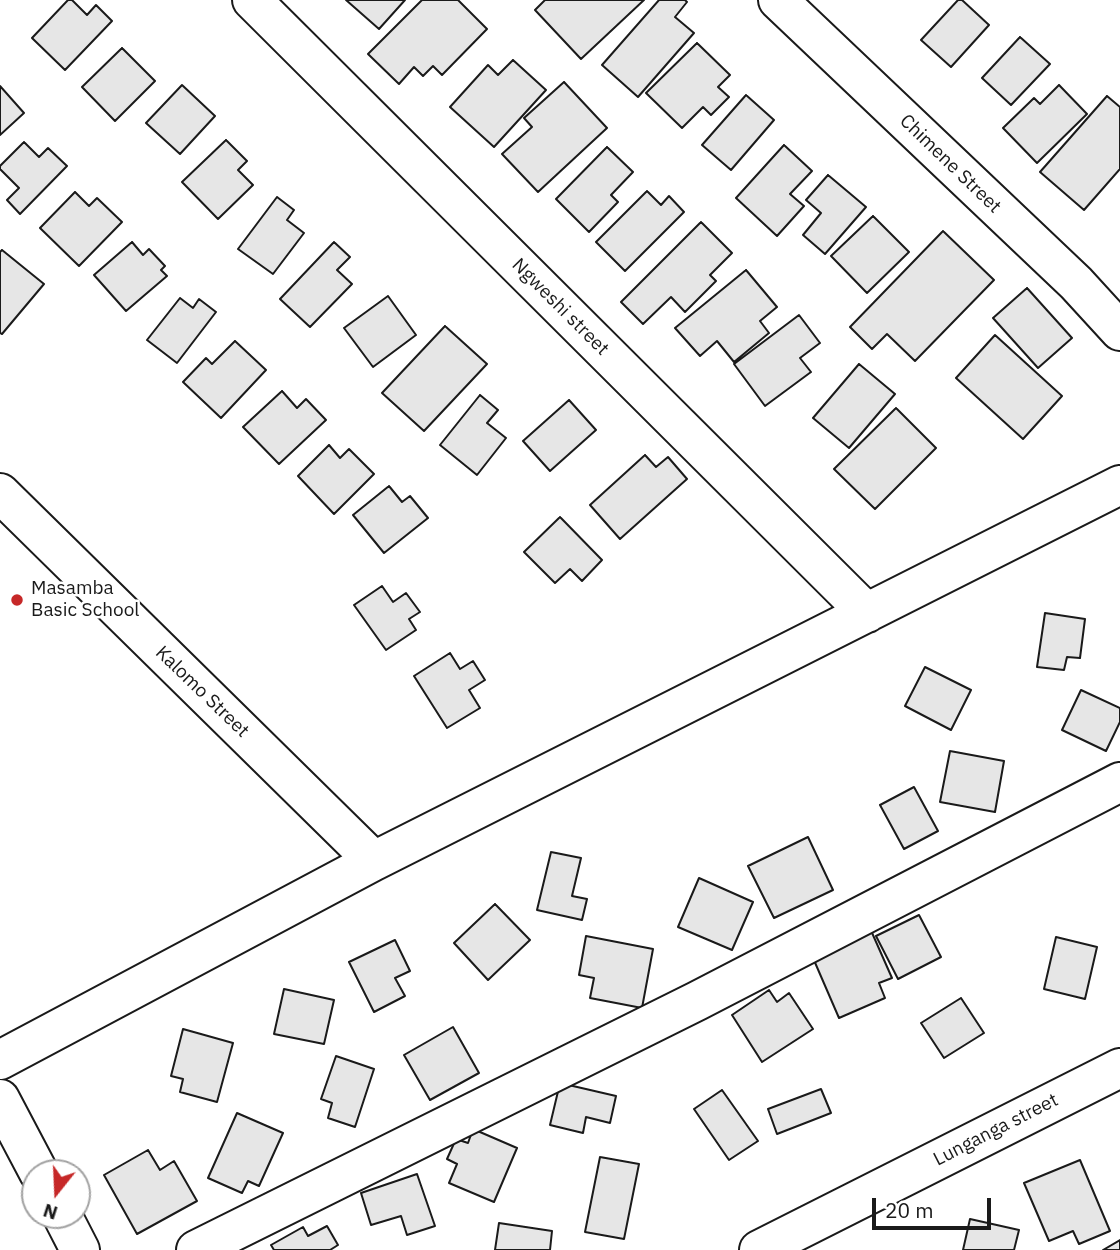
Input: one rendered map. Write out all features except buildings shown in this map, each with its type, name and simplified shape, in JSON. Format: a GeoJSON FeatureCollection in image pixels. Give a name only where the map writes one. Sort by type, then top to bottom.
{"type":"FeatureCollection","features":[{"type":"Feature","properties":{"kind":"street","name":"Ngweshi street"},"geometry":{"type":"LineString","coordinates":[[252,0],[867,613]]}},
{"type":"Feature","properties":{"kind":"street","name":"Chimene Street"},"geometry":{"type":"LineString","coordinates":[[778,0],[1076,283],[1120,331]]}},
{"type":"Feature","properties":{"kind":"street"},"geometry":{"type":"LineString","coordinates":[[0,1060],[374,861],[1120,485]]}},
{"type":"Feature","properties":{"kind":"street","name":"Kalomo Street"},"geometry":{"type":"LineString","coordinates":[[0,494],[374,861]]}},
{"type":"Feature","properties":{"kind":"street"},"geometry":{"type":"LineString","coordinates":[[196,1250],[696,1001],[1120,782]]}},
{"type":"Feature","properties":{"kind":"street","name":"Lunganga street"},"geometry":{"type":"LineString","coordinates":[[759,1250],[1120,1068]]}},
{"type":"Feature","properties":{"kind":"street"},"geometry":{"type":"LineString","coordinates":[[0,1099],[32,1159]]}},
{"type":"Feature","properties":{"kind":"street"},"geometry":{"type":"LineString","coordinates":[[69,1229],[80,1250]]}},
{"type":"Feature","properties":{"kind":"place","name":"Masamba Basic School"},"geometry":{"type":"Point","coordinates":[17,600]}}]}
